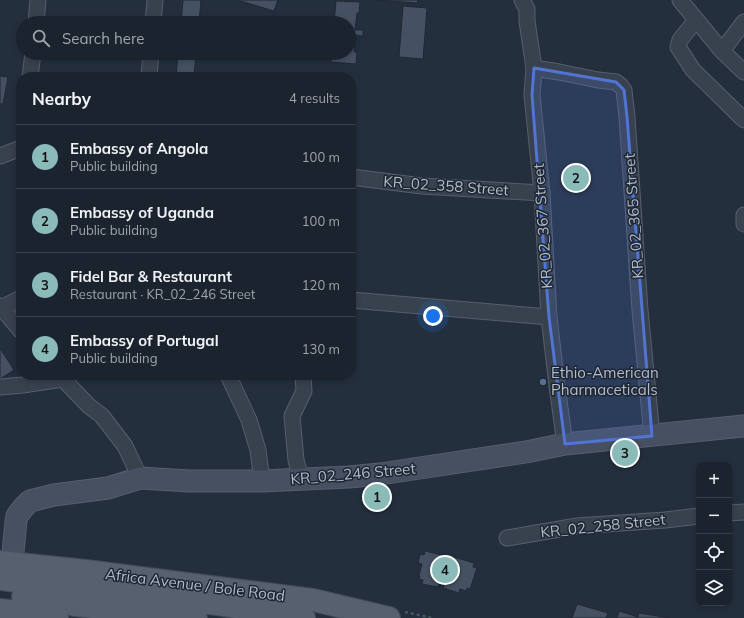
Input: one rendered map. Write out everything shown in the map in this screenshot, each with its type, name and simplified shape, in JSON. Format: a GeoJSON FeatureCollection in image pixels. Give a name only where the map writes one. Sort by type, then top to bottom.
{"type":"FeatureCollection","features":[{"type":"Feature","properties":{"kind":"main road","name":"Africa Avenue / Bole Road"},"geometry":{"type":"LineString","coordinates":[[4,568],[70,588],[181,599],[304,618]]}},
{"type":"Feature","properties":{"kind":"main road","name":"Africa Avenue / Bole Road"},"geometry":{"type":"LineString","coordinates":[[4,568],[86,571],[313,600],[389,618]]}},
{"type":"Feature","properties":{"kind":"main road"},"geometry":{"type":"LineString","coordinates":[[0,594],[75,605],[196,618]]}},
{"type":"Feature","properties":{"kind":"main road"},"geometry":{"type":"LineString","coordinates":[[0,610],[81,618]]}},
{"type":"Feature","properties":{"kind":"street"},"geometry":{"type":"LineString","coordinates":[[37,16],[38,0]]}},
{"type":"Feature","properties":{"kind":"street"},"geometry":{"type":"LineString","coordinates":[[154,16],[155,0]]}},
{"type":"Feature","properties":{"kind":"street"},"geometry":{"type":"LineString","coordinates":[[680,0],[722,51],[744,72]]}},
{"type":"Feature","properties":{"kind":"street","name":"KR_02_367 Street"},"geometry":{"type":"LineString","coordinates":[[524,4],[534,68],[532,95],[542,193],[549,317],[557,386],[566,444]]}},
{"type":"Feature","properties":{"kind":"street"},"geometry":{"type":"LineString","coordinates":[[696,20],[680,40],[678,47],[693,70],[744,120]]}},
{"type":"Feature","properties":{"kind":"street"},"geometry":{"type":"LineString","coordinates":[[722,51],[744,22]]}},
{"type":"Feature","properties":{"kind":"street"},"geometry":{"type":"LineString","coordinates":[[31,72],[32,60]]}},
{"type":"Feature","properties":{"kind":"street"},"geometry":{"type":"LineString","coordinates":[[148,72],[149,60]]}},
{"type":"Feature","properties":{"kind":"street","name":"KR_02_365 Street"},"geometry":{"type":"LineString","coordinates":[[534,68],[616,82],[624,90],[644,359],[652,436]]}},
{"type":"Feature","properties":{"kind":"street"},"geometry":{"type":"LineString","coordinates":[[0,156],[16,150]]}},
{"type":"Feature","properties":{"kind":"street","name":"KR_02_358 Street"},"geometry":{"type":"LineString","coordinates":[[356,178],[422,186],[542,193]]}},
{"type":"Feature","properties":{"kind":"street"},"geometry":{"type":"LineString","coordinates":[[744,215],[744,224]]}},
{"type":"Feature","properties":{"kind":"street"},"geometry":{"type":"LineString","coordinates":[[16,300],[0,307],[16,325]]}},
{"type":"Feature","properties":{"kind":"street"},"geometry":{"type":"LineString","coordinates":[[356,300],[549,317]]}},
{"type":"Feature","properties":{"kind":"street"},"geometry":{"type":"LineString","coordinates":[[0,387],[23,385],[45,380]]}},
{"type":"Feature","properties":{"kind":"street"},"geometry":{"type":"LineString","coordinates":[[66,380],[89,406],[102,416],[125,446],[140,478]]}},
{"type":"Feature","properties":{"kind":"street"},"geometry":{"type":"LineString","coordinates":[[230,380],[249,420],[258,450],[262,481]]}},
{"type":"Feature","properties":{"kind":"street"},"geometry":{"type":"LineString","coordinates":[[301,479],[296,460],[292,416],[304,391],[303,380]]}},
{"type":"Feature","properties":{"kind":"street","name":"KR_02_246 Street"},"geometry":{"type":"LineString","coordinates":[[4,568],[17,516],[30,501],[54,495],[108,488],[140,478],[189,481],[262,481],[349,477],[380,474],[526,452],[566,444],[744,426]]}},
{"type":"Feature","properties":{"kind":"street"},"geometry":{"type":"LineString","coordinates":[[732,513],[744,512]]}},
{"type":"Feature","properties":{"kind":"street","name":"KR_02_258 Street"},"geometry":{"type":"LineString","coordinates":[[507,538],[577,526],[696,516]]}},
{"type":"Feature","properties":{"kind":"highlighted area"},"geometry":{"type":"Polygon","coordinates":[[[534,68],[616,82],[624,90],[627,117],[652,436],[565,444],[549,317],[532,95],[534,68]]]}},
{"type":"Feature","properties":{"kind":"building"},"geometry":{"type":"Polygon","coordinates":[[[183,0],[201,0],[200,16],[182,16],[183,0]]]}},
{"type":"Feature","properties":{"kind":"building"},"geometry":{"type":"Polygon","coordinates":[[[237,0],[278,0],[274,11],[237,0]]]}},
{"type":"Feature","properties":{"kind":"building"},"geometry":{"type":"Polygon","coordinates":[[[378,0],[418,0],[417,3],[378,0]]]}},
{"type":"Feature","properties":{"kind":"building"},"geometry":{"type":"Polygon","coordinates":[[[336,1],[360,2],[359,13],[357,13],[356,22],[356,16],[335,16],[336,1]]]}},
{"type":"Feature","properties":{"kind":"building"},"geometry":{"type":"Polygon","coordinates":[[[403,6],[427,8],[423,59],[399,57],[403,6]]]}},
{"type":"Feature","properties":{"kind":"building"},"geometry":{"type":"Polygon","coordinates":[[[356,30],[363,30],[363,36],[356,35],[356,30]]]}},
{"type":"Feature","properties":{"kind":"building"},"geometry":{"type":"Polygon","coordinates":[[[357,52],[356,64],[331,62],[331,60],[356,60],[357,52]]]}},
{"type":"Feature","properties":{"kind":"building"},"geometry":{"type":"Polygon","coordinates":[[[177,60],[195,60],[194,72],[176,72],[177,60]]]}},
{"type":"Feature","properties":{"kind":"building"},"geometry":{"type":"Polygon","coordinates":[[[0,76],[8,77],[3,104],[0,104],[0,76]]]}},
{"type":"Feature","properties":{"kind":"building"},"geometry":{"type":"Polygon","coordinates":[[[0,348],[14,370],[0,379],[0,348]]]}},
{"type":"Feature","properties":{"kind":"building"},"geometry":{"type":"Polygon","coordinates":[[[425,551],[446,556],[446,558],[453,560],[454,557],[474,563],[473,567],[477,568],[470,589],[467,588],[466,591],[460,589],[459,593],[443,588],[445,583],[440,581],[438,587],[422,584],[423,580],[419,579],[419,575],[422,564],[418,563],[420,554],[424,555],[425,551]]]}},
{"type":"Feature","properties":{"kind":"building"},"geometry":{"type":"Polygon","coordinates":[[[577,604],[608,613],[606,618],[572,618],[577,604]]]}},
{"type":"Feature","properties":{"kind":"building"},"geometry":{"type":"Polygon","coordinates":[[[619,611],[638,617],[639,613],[670,618],[617,618],[619,611]]]}},
{"type":"Feature","properties":{"kind":"place","name":"Embassy of Uganda"},"geometry":{"type":"Point","coordinates":[576,178]}},
{"type":"Feature","properties":{"kind":"place","name":"Ethio-American Pharmaceticals"},"geometry":{"type":"Point","coordinates":[543,382]}},
{"type":"Feature","properties":{"kind":"place","name":"Fidel Bar & Restaurant"},"geometry":{"type":"Point","coordinates":[625,453]}},
{"type":"Feature","properties":{"kind":"place","name":"Embassy of Angola"},"geometry":{"type":"Point","coordinates":[377,497]}},
{"type":"Feature","properties":{"kind":"place","name":"Embassy of Portugal"},"geometry":{"type":"Point","coordinates":[445,570]}}]}
